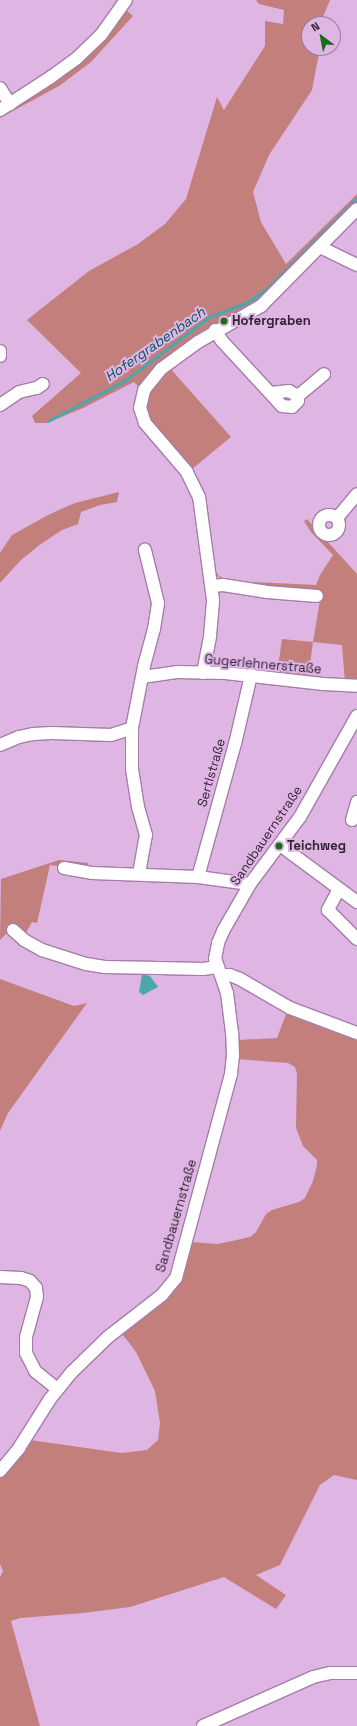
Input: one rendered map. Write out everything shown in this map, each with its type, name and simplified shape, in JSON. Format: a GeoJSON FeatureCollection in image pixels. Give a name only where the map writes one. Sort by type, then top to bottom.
{"type":"FeatureCollection","features":[{"type":"Feature","properties":{"kind":"street"},"geometry":{"type":"LineString","coordinates":[[0,88],[5,106],[51,77],[77,58],[101,34],[126,0]]}},
{"type":"Feature","properties":{"kind":"street"},"geometry":{"type":"LineString","coordinates":[[203,673],[212,618],[212,586],[199,497],[193,483],[178,460],[145,423],[140,408],[144,390],[152,379],[178,356],[215,330],[261,306],[357,209]]}},
{"type":"Feature","properties":{"kind":"street"},"geometry":{"type":"LineString","coordinates":[[320,247],[357,265]]}},
{"type":"Feature","properties":{"kind":"street"},"geometry":{"type":"LineString","coordinates":[[215,330],[222,341],[278,402],[286,407],[295,405],[298,402],[298,396],[324,374]]}},
{"type":"Feature","properties":{"kind":"street"},"geometry":{"type":"LineString","coordinates":[[0,351],[0,356]]}},
{"type":"Feature","properties":{"kind":"street"},"geometry":{"type":"LineString","coordinates":[[0,405],[19,392],[37,388],[43,384]]}},
{"type":"Feature","properties":{"kind":"street"},"geometry":{"type":"LineString","coordinates":[[337,518],[357,494]]}},
{"type":"Feature","properties":{"kind":"street"},"geometry":{"type":"LineString","coordinates":[[139,874],[146,835],[138,806],[132,769],[132,728],[142,677],[154,629],[158,603],[145,550]]}},
{"type":"Feature","properties":{"kind":"street"},"geometry":{"type":"LineString","coordinates":[[212,586],[223,585],[268,592],[317,596]]}},
{"type":"Feature","properties":{"kind":"street","name":"Gugerlehnerstraße"},"geometry":{"type":"LineString","coordinates":[[142,677],[169,673],[251,675],[323,684],[357,686]]}},
{"type":"Feature","properties":{"kind":"street","name":"Sertlstraße"},"geometry":{"type":"LineString","coordinates":[[198,877],[235,744],[251,675]]}},
{"type":"Feature","properties":{"kind":"street","name":"Sandbauernstraße"},"geometry":{"type":"LineString","coordinates":[[0,1471],[19,1448],[57,1389],[108,1337],[162,1295],[176,1278],[231,1074],[233,1056],[232,1033],[227,993],[219,971],[216,950],[223,931],[250,884],[300,817],[352,738],[357,716]]}},
{"type":"Feature","properties":{"kind":"street"},"geometry":{"type":"LineString","coordinates":[[0,746],[19,737],[33,734],[52,733],[111,735],[132,728]]}},
{"type":"Feature","properties":{"kind":"street"},"geometry":{"type":"LineString","coordinates":[[352,820],[357,802]]}},
{"type":"Feature","properties":{"kind":"street"},"geometry":{"type":"LineString","coordinates":[[280,845],[357,902]]}},
{"type":"Feature","properties":{"kind":"street"},"geometry":{"type":"LineString","coordinates":[[64,868],[92,873],[198,877],[250,884]]}},
{"type":"Feature","properties":{"kind":"street"},"geometry":{"type":"LineString","coordinates":[[338,889],[328,910],[357,939]]}},
{"type":"Feature","properties":{"kind":"street"},"geometry":{"type":"LineString","coordinates":[[13,930],[24,940],[42,950],[86,964],[106,967],[204,969],[219,971],[240,979],[290,1008],[357,1033]]}},
{"type":"Feature","properties":{"kind":"street"},"geometry":{"type":"LineString","coordinates":[[0,1278],[21,1278],[30,1281],[36,1288],[37,1297],[26,1337],[26,1353],[35,1371],[57,1389]]}},
{"type":"Feature","properties":{"kind":"street"},"geometry":{"type":"LineString","coordinates":[[203,1726],[313,1678],[331,1673],[357,1673]]}},
{"type":"Feature","properties":{"kind":"shaded area"},"geometry":{"type":"Polygon","coordinates":[[[256,0],[330,0],[323,16],[301,16],[301,56],[318,56],[312,90],[269,155],[253,192],[261,222],[286,264],[357,194],[357,203],[260,302],[140,388],[134,382],[83,408],[47,423],[35,423],[32,416],[81,373],[27,320],[89,271],[138,244],[165,224],[186,199],[217,97],[224,110],[265,46],[265,21],[283,24],[284,10],[259,4],[256,0]]]}},
{"type":"Feature","properties":{"kind":"shaded area"},"geometry":{"type":"Polygon","coordinates":[[[125,9],[133,16],[91,62],[59,86],[0,118],[0,114],[24,100],[125,9]]]}},
{"type":"Feature","properties":{"kind":"shaded area"},"geometry":{"type":"Polygon","coordinates":[[[169,367],[231,437],[192,469],[206,500],[215,571],[219,576],[230,581],[316,585],[320,575],[333,555],[311,532],[304,521],[307,519],[357,574],[357,682],[345,683],[342,645],[313,642],[320,600],[224,581],[215,574],[203,500],[151,425],[144,400],[169,367]]]}},
{"type":"Feature","properties":{"kind":"shaded area"},"geometry":{"type":"Polygon","coordinates":[[[119,492],[117,502],[100,505],[81,512],[78,524],[62,530],[38,546],[20,561],[0,583],[0,553],[12,535],[50,514],[75,503],[119,492]]]}},
{"type":"Feature","properties":{"kind":"shaded area"},"geometry":{"type":"Polygon","coordinates":[[[282,639],[313,642],[308,679],[277,674],[282,639]]]}},
{"type":"Feature","properties":{"kind":"shaded area"},"geometry":{"type":"Polygon","coordinates":[[[59,860],[88,863],[88,870],[50,865],[37,923],[32,922],[24,936],[10,930],[0,940],[1,879],[59,860]]]}},
{"type":"Feature","properties":{"kind":"shaded area"},"geometry":{"type":"Polygon","coordinates":[[[142,974],[150,976],[158,987],[143,995],[139,992],[142,974]]]}},
{"type":"Feature","properties":{"kind":"shaded area"},"geometry":{"type":"Polygon","coordinates":[[[0,979],[74,1006],[87,1003],[8,1113],[0,1131],[0,979]]]}},
{"type":"Feature","properties":{"kind":"shaded area"},"geometry":{"type":"Polygon","coordinates":[[[288,1009],[357,1035],[357,1480],[334,1475],[320,1485],[280,1565],[256,1575],[286,1595],[276,1609],[224,1577],[130,1607],[83,1613],[20,1618],[11,1621],[40,1726],[0,1726],[0,1577],[3,1571],[0,1564],[0,1476],[30,1440],[121,1453],[147,1450],[158,1440],[160,1423],[155,1391],[136,1352],[120,1331],[154,1306],[190,1242],[218,1244],[250,1237],[256,1232],[266,1214],[272,1210],[299,1202],[305,1198],[313,1181],[317,1160],[303,1146],[296,1128],[297,1073],[295,1067],[288,1063],[236,1059],[238,1040],[277,1038],[288,1009]]]}},
{"type":"Feature","properties":{"kind":"waterway","name":"Hofergrabenbach"},"geometry":{"type":"LineString","coordinates":[[48,421],[126,380],[209,317],[248,302],[268,288],[357,198]]}},
{"type":"Feature","properties":{"kind":"place","name":"Hofergraben"},"geometry":{"type":"Point","coordinates":[224,321]}},
{"type":"Feature","properties":{"kind":"place","name":"Teichweg"},"geometry":{"type":"Point","coordinates":[279,846]}}]}
